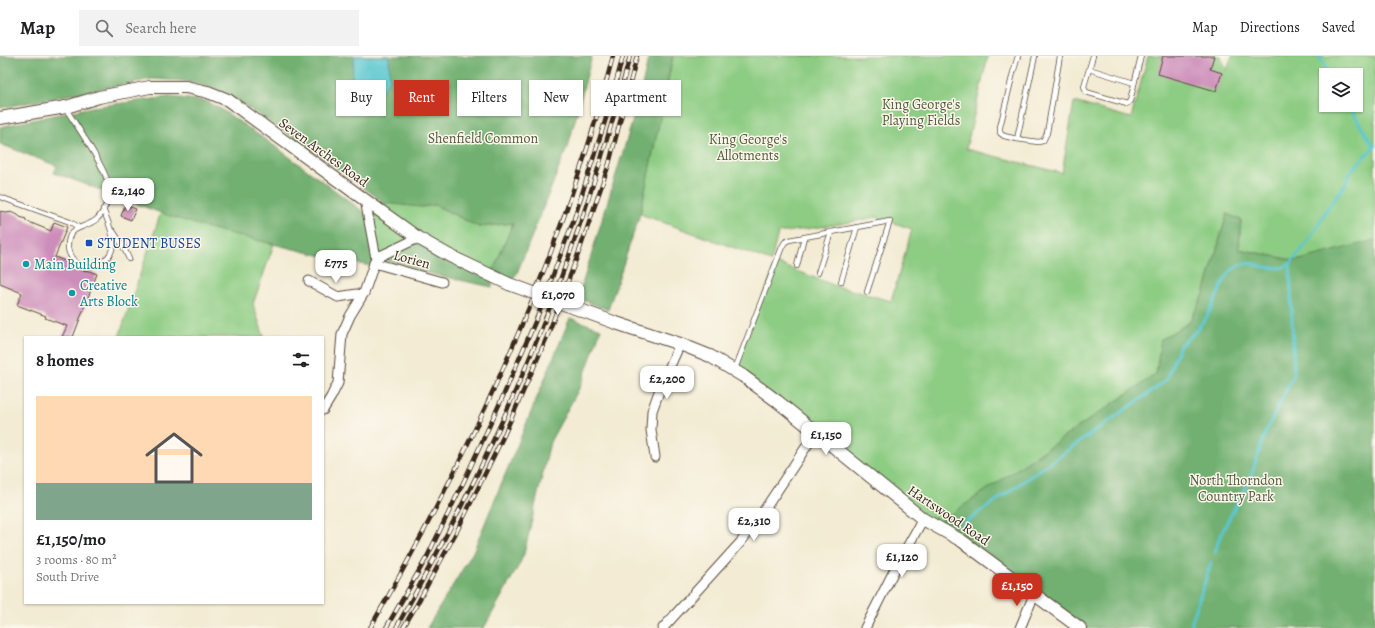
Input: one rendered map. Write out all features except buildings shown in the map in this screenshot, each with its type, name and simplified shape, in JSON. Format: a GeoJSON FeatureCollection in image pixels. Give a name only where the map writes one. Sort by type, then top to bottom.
{"type":"FeatureCollection","features":[{"type":"Feature","properties":{"kind":"street","name":"Seven Arches Road"},"geometry":{"type":"LineString","coordinates":[[0,118],[66,107],[99,97],[150,87],[186,87],[208,92],[228,100],[418,238],[450,256],[509,284],[616,323]]}},
{"type":"Feature","properties":{"kind":"street"},"geometry":{"type":"LineString","coordinates":[[324,409],[332,397],[338,383],[342,334],[350,316],[364,293],[375,261],[365,200]]}},
{"type":"Feature","properties":{"kind":"street"},"geometry":{"type":"LineString","coordinates":[[375,261],[418,238]]}},
{"type":"Feature","properties":{"kind":"street","name":"Lorien"},"geometry":{"type":"LineString","coordinates":[[375,261],[442,282]]}},
{"type":"Feature","properties":{"kind":"street"},"geometry":{"type":"LineString","coordinates":[[309,281],[338,296],[361,295],[364,293]]}},
{"type":"Feature","properties":{"kind":"street","name":"Hartswood Road"},"geometry":{"type":"LineString","coordinates":[[616,323],[680,344],[710,356],[734,371],[777,401],[923,519],[962,541],[1080,628]]}},
{"type":"Feature","properties":{"kind":"street"},"geometry":{"type":"LineString","coordinates":[[655,457],[651,430],[652,411],[661,386],[680,344]]}},
{"type":"Feature","properties":{"kind":"street"},"geometry":{"type":"LineString","coordinates":[[662,628],[740,543],[757,521],[816,432]]}},
{"type":"Feature","properties":{"kind":"street"},"geometry":{"type":"LineString","coordinates":[[865,628],[896,567],[923,519]]}},
{"type":"Feature","properties":{"kind":"street"},"geometry":{"type":"LineString","coordinates":[[1020,628],[1034,595]]}},
{"type":"Feature","properties":{"kind":"lane"},"geometry":{"type":"LineString","coordinates":[[1018,56],[1000,127],[1000,133],[1004,136],[1038,142],[1043,141],[1047,133],[1060,56]]}},
{"type":"Feature","properties":{"kind":"lane"},"geometry":{"type":"LineString","coordinates":[[1018,139],[1035,56]]}},
{"type":"Feature","properties":{"kind":"lane"},"geometry":{"type":"LineString","coordinates":[[1093,56],[1084,86],[1086,92],[1127,104],[1130,101],[1142,56]]}},
{"type":"Feature","properties":{"kind":"lane"},"geometry":{"type":"LineString","coordinates":[[1089,70],[1134,83]]}},
{"type":"Feature","properties":{"kind":"lane"},"geometry":{"type":"LineString","coordinates":[[66,107],[103,170],[109,187],[109,194],[103,209],[96,220],[72,232],[68,241],[68,253],[76,262],[85,267],[92,267],[104,261],[113,247],[111,228],[103,209]]}},
{"type":"Feature","properties":{"kind":"lane"},"geometry":{"type":"LineString","coordinates":[[0,197],[70,222],[78,228]]}},
{"type":"Feature","properties":{"kind":"lane"},"geometry":{"type":"LineString","coordinates":[[734,371],[785,242],[890,221],[867,292]]}},
{"type":"Feature","properties":{"kind":"lane"},"geometry":{"type":"LineString","coordinates":[[841,282],[857,227]]}},
{"type":"Feature","properties":{"kind":"lane"},"geometry":{"type":"LineString","coordinates":[[111,228],[123,246],[129,259]]}},
{"type":"Feature","properties":{"kind":"lane"},"geometry":{"type":"LineString","coordinates":[[818,273],[831,232]]}},
{"type":"Feature","properties":{"kind":"lane"},"geometry":{"type":"LineString","coordinates":[[797,266],[804,237]]}},
{"type":"Feature","properties":{"kind":"green space","name":"Shenfield Common"},"geometry":{"type":"Polygon","coordinates":[[[0,56],[592,56],[583,90],[583,80],[529,80],[529,116],[576,116],[569,143],[517,273],[509,284],[492,277],[492,287],[422,272],[376,258],[418,238],[491,276],[513,223],[479,227],[435,205],[421,207],[385,203],[303,144],[227,94],[202,85],[184,81],[152,79],[0,108],[0,56]]]}},
{"type":"Feature","properties":{"kind":"green space"},"geometry":{"type":"Polygon","coordinates":[[[649,56],[673,56],[668,80],[643,80],[649,56]]]}},
{"type":"Feature","properties":{"kind":"green space"},"geometry":{"type":"Polygon","coordinates":[[[673,56],[988,56],[966,149],[1062,173],[1074,102],[1131,118],[1148,56],[1220,56],[1227,70],[1232,56],[1375,56],[1375,241],[1296,261],[1239,249],[1241,220],[1227,214],[1204,294],[1189,323],[1161,339],[1156,374],[939,523],[936,527],[734,371],[776,263],[836,286],[891,301],[912,229],[876,217],[841,224],[778,233],[771,261],[640,214],[660,116],[681,116],[681,80],[668,80],[673,56]]]}},
{"type":"Feature","properties":{"kind":"green space"},"geometry":{"type":"Polygon","coordinates":[[[169,97],[206,101],[221,109],[276,147],[368,215],[376,258],[370,266],[223,232],[169,216],[54,173],[57,166],[0,144],[0,127],[92,107],[169,97]]]}},
{"type":"Feature","properties":{"kind":"green space"},"geometry":{"type":"Polygon","coordinates":[[[634,116],[660,116],[640,214],[608,310],[578,298],[634,116]]]}},
{"type":"Feature","properties":{"kind":"green space"},"geometry":{"type":"Polygon","coordinates":[[[365,200],[421,207],[435,205],[479,227],[513,223],[492,276],[376,258],[365,200]]]}},
{"type":"Feature","properties":{"kind":"green space"},"geometry":{"type":"Polygon","coordinates":[[[161,212],[209,228],[274,244],[253,304],[264,336],[119,336],[161,212]]]}},
{"type":"Feature","properties":{"kind":"green space","name":"North Thorndon Country Park"},"geometry":{"type":"Polygon","coordinates":[[[1227,214],[1241,220],[1239,249],[1296,261],[1375,240],[1375,628],[1082,628],[938,523],[1156,374],[1161,339],[1189,323],[1204,294],[1227,214]]]}},
{"type":"Feature","properties":{"kind":"green space"},"geometry":{"type":"Polygon","coordinates":[[[570,318],[601,329],[581,385],[550,442],[524,554],[519,565],[484,628],[427,628],[473,552],[570,318]]]}},
{"type":"Feature","properties":{"kind":"water"},"geometry":{"type":"Polygon","coordinates":[[[354,56],[389,56],[390,79],[386,85],[386,80],[353,80],[352,77],[354,56]]]}},
{"type":"Feature","properties":{"kind":"waterway"},"geometry":{"type":"LineString","coordinates":[[1319,56],[1326,68]]}},
{"type":"Feature","properties":{"kind":"waterway"},"geometry":{"type":"LineString","coordinates":[[1352,112],[1374,147]]}},
{"type":"Feature","properties":{"kind":"waterway"},"geometry":{"type":"LineString","coordinates":[[963,524],[1166,380],[1180,345],[1191,336],[1207,317],[1225,279],[1230,272],[1239,265],[1251,263],[1264,267],[1281,268],[1290,264],[1301,251],[1325,212],[1345,185],[1351,171],[1375,146]]}},
{"type":"Feature","properties":{"kind":"waterway"},"geometry":{"type":"LineString","coordinates":[[1215,552],[1220,536],[1251,476],[1266,431],[1294,374],[1290,264]]}},
{"type":"Feature","properties":{"kind":"waterway"},"geometry":{"type":"LineString","coordinates":[[1192,628],[1192,621],[1211,563]]}},
{"type":"Feature","properties":{"kind":"railway"},"geometry":{"type":"LineString","coordinates":[[370,628],[431,518],[459,462],[487,405],[537,289],[594,128],[613,56]]}},
{"type":"Feature","properties":{"kind":"railway"},"geometry":{"type":"LineString","coordinates":[[386,628],[427,557],[464,481],[538,315],[574,219],[608,112],[623,56]]}},
{"type":"Feature","properties":{"kind":"railway"},"geometry":{"type":"LineString","coordinates":[[396,628],[470,490],[533,349],[587,204],[617,106],[630,56]]}},
{"type":"Feature","properties":{"kind":"railway"},"geometry":{"type":"LineString","coordinates":[[403,628],[458,529],[504,435],[547,337],[580,249],[609,164],[637,56]]}},
{"type":"Feature","properties":{"kind":"place","name":"STUDENT BUSES"},"geometry":{"type":"Point","coordinates":[89,243]}},
{"type":"Feature","properties":{"kind":"place","name":"Main Building"},"geometry":{"type":"Point","coordinates":[26,264]}},
{"type":"Feature","properties":{"kind":"place","name":"Creative Arts Block"},"geometry":{"type":"Point","coordinates":[72,293]}},
{"type":"Feature","properties":{"kind":"park label","name":"King George's Playing Fields"},"geometry":{"type":"Point","coordinates":[921,112]}},
{"type":"Feature","properties":{"kind":"park label","name":"King George's Allotments"},"geometry":{"type":"Point","coordinates":[748,148]}}]}
